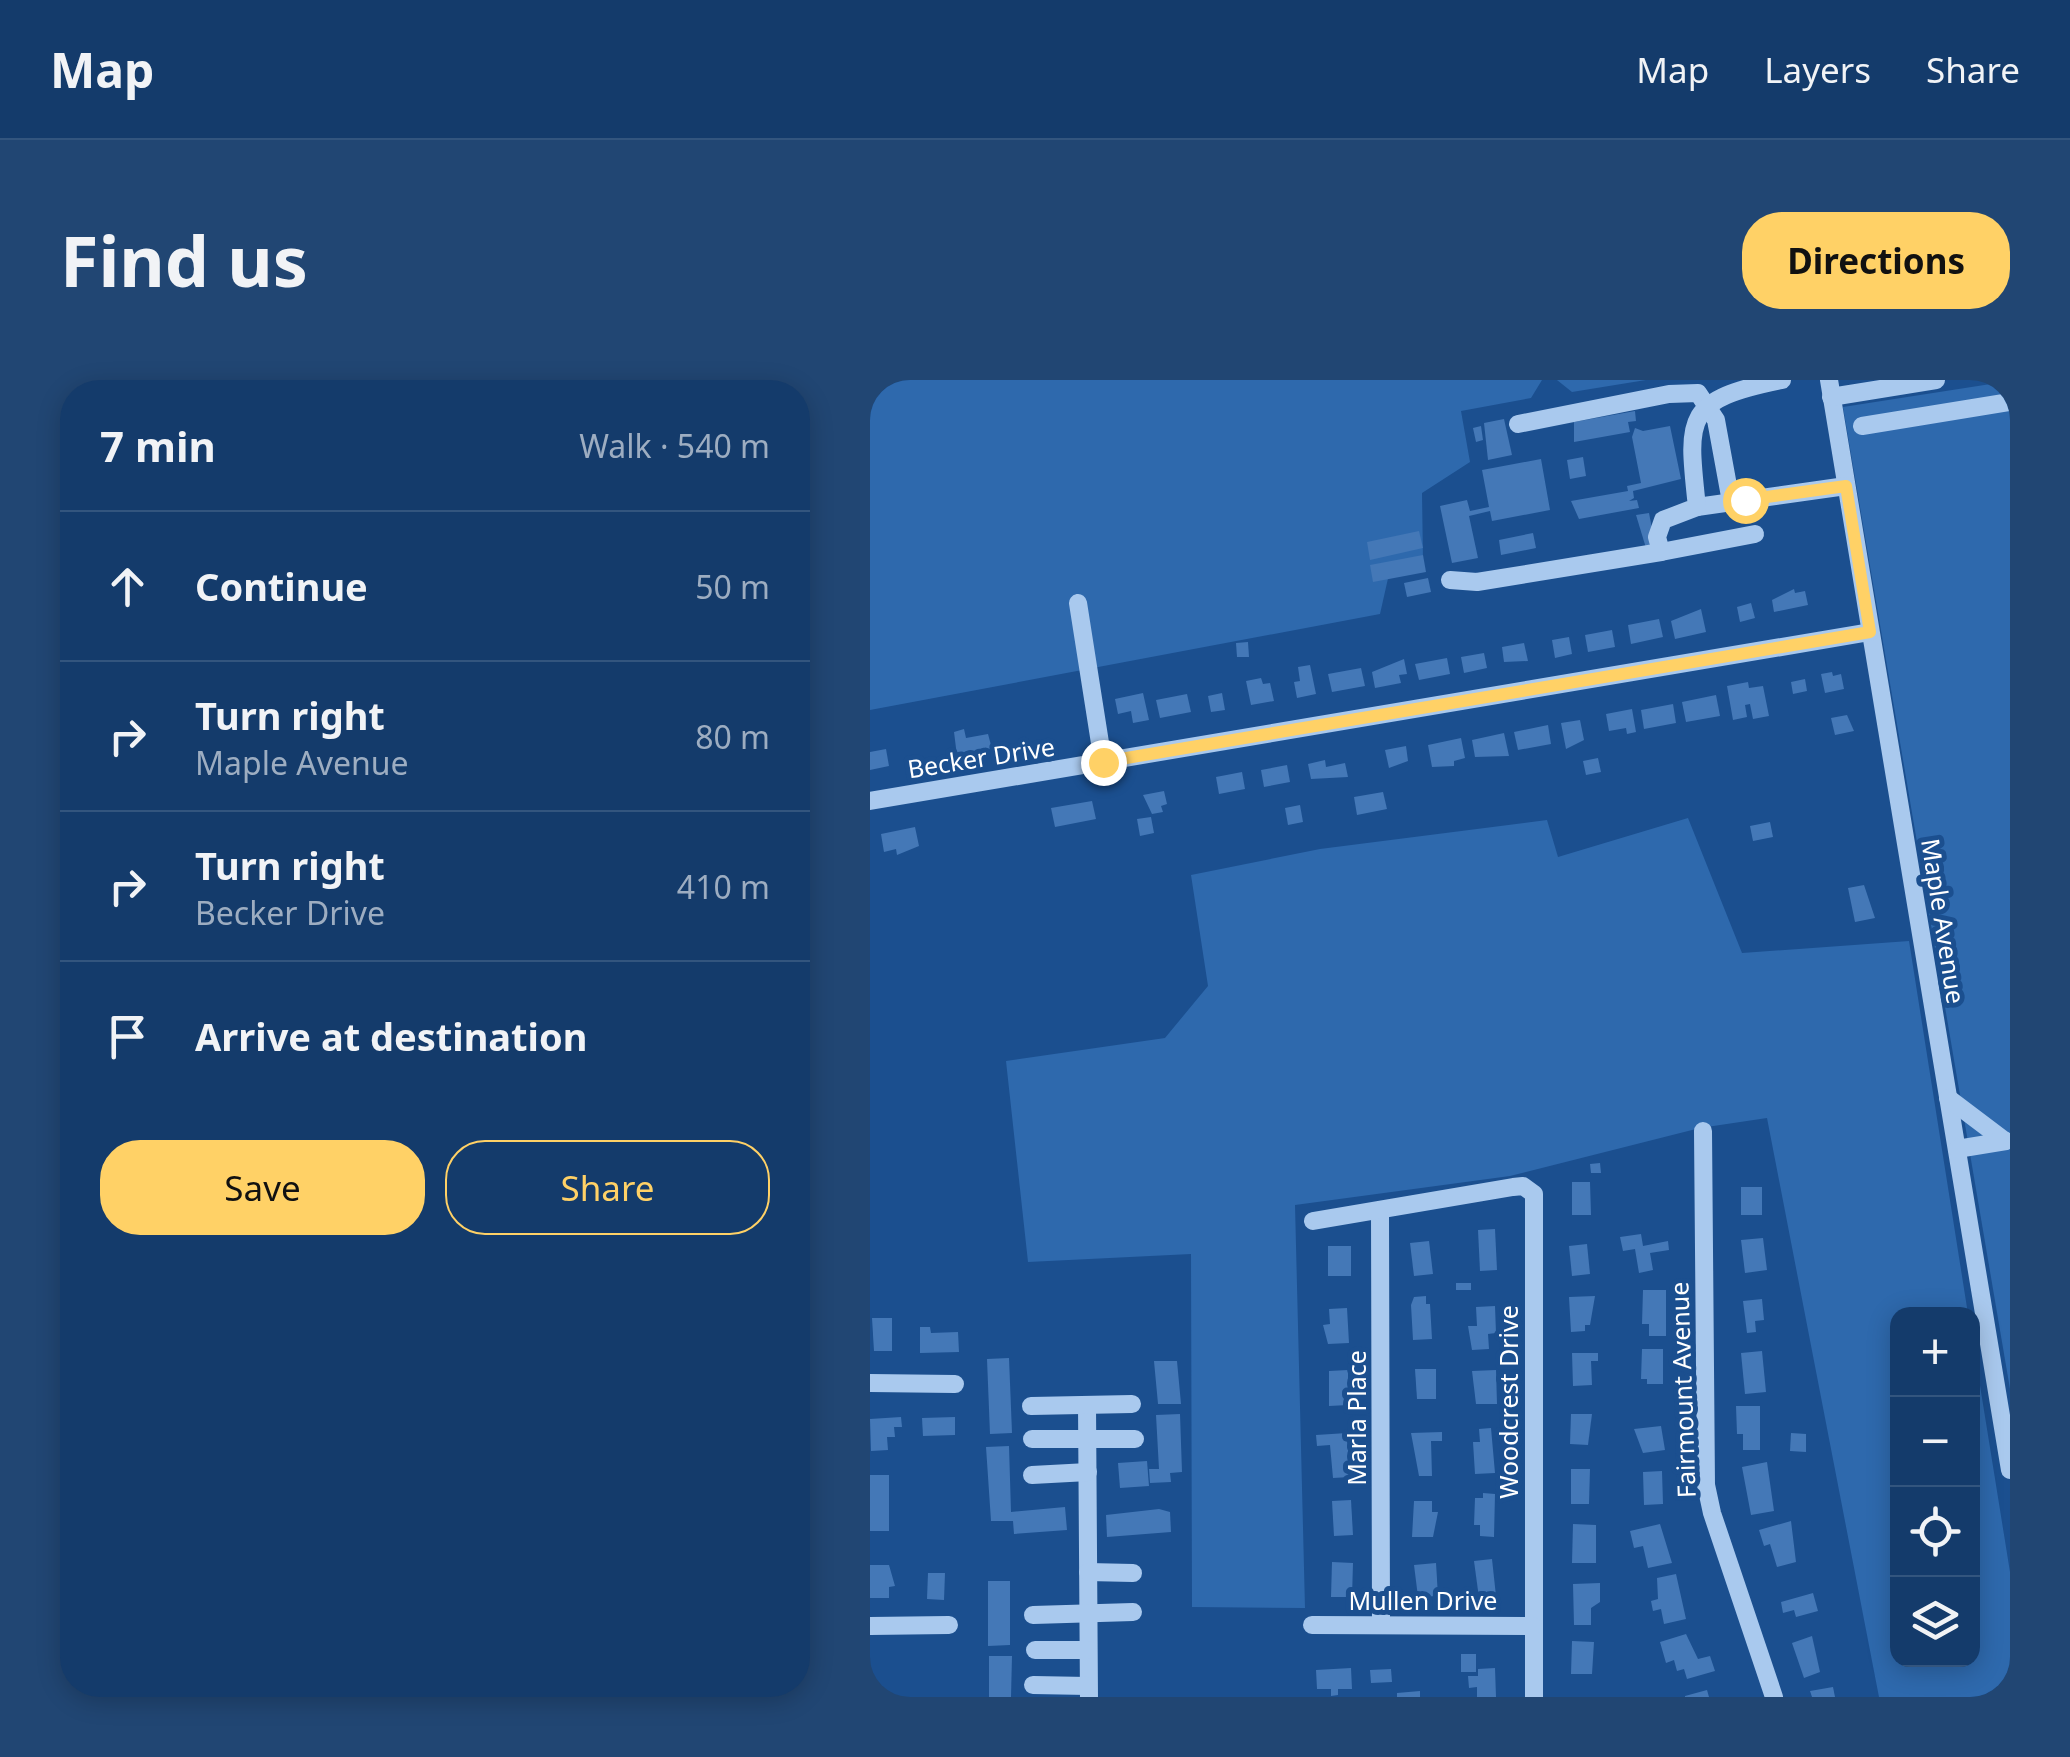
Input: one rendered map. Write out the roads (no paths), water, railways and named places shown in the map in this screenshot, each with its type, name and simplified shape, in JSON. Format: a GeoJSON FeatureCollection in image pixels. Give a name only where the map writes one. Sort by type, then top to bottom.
{"type":"FeatureCollection","features":[{"type":"Feature","properties":{"kind":"street"},"geometry":{"type":"LineString","coordinates":[[1697,507],[1689,437],[1718,401],[1782,380]]}},
{"type":"Feature","properties":{"kind":"street"},"geometry":{"type":"LineString","coordinates":[[1830,388],[1936,380]]}},
{"type":"Feature","properties":{"kind":"street","name":"Maple Avenue"},"geometry":{"type":"LineString","coordinates":[[1830,388],[2010,1470]]}},
{"type":"Feature","properties":{"kind":"street"},"geometry":{"type":"LineString","coordinates":[[1518,424],[1689,392],[1718,401]]}},
{"type":"Feature","properties":{"kind":"street"},"geometry":{"type":"LineString","coordinates":[[1718,401],[1738,502]]}},
{"type":"Feature","properties":{"kind":"street"},"geometry":{"type":"LineString","coordinates":[[1862,426],[2010,402]]}},
{"type":"Feature","properties":{"kind":"street"},"geometry":{"type":"LineString","coordinates":[[1661,552],[1657,538],[1662,520],[1697,507],[1846,486]]}},
{"type":"Feature","properties":{"kind":"street"},"geometry":{"type":"LineString","coordinates":[[1450,580],[1477,582],[1755,534]]}},
{"type":"Feature","properties":{"kind":"street"},"geometry":{"type":"LineString","coordinates":[[1078,603],[1103,762]]}},
{"type":"Feature","properties":{"kind":"street","name":"Becker Drive"},"geometry":{"type":"LineString","coordinates":[[870,801],[1870,632]]}},
{"type":"Feature","properties":{"kind":"street"},"geometry":{"type":"LineString","coordinates":[[1948,1098],[2008,1140]]}},
{"type":"Feature","properties":{"kind":"street","name":"Fairmount Avenue"},"geometry":{"type":"LineString","coordinates":[[1703,1131],[1706,1485],[1774,1697]]}},
{"type":"Feature","properties":{"kind":"street"},"geometry":{"type":"LineString","coordinates":[[1957,1149],[2008,1140]]}},
{"type":"Feature","properties":{"kind":"street","name":"Woodcrest Drive"},"geometry":{"type":"LineString","coordinates":[[1380,1212],[1513,1187],[1523,1186],[1534,1194],[1534,1697]]}},
{"type":"Feature","properties":{"kind":"street"},"geometry":{"type":"LineString","coordinates":[[1313,1221],[1380,1212]]}},
{"type":"Feature","properties":{"kind":"street","name":"Marla Place"},"geometry":{"type":"LineString","coordinates":[[1380,1212],[1381,1625]]}},
{"type":"Feature","properties":{"kind":"street"},"geometry":{"type":"LineString","coordinates":[[870,1382],[955,1384]]}},
{"type":"Feature","properties":{"kind":"street"},"geometry":{"type":"LineString","coordinates":[[1033,1685],[1088,1691],[1087,1404]]}},
{"type":"Feature","properties":{"kind":"street"},"geometry":{"type":"LineString","coordinates":[[1031,1406],[1132,1404]]}},
{"type":"Feature","properties":{"kind":"street"},"geometry":{"type":"LineString","coordinates":[[1032,1439],[1134,1439]]}},
{"type":"Feature","properties":{"kind":"street"},"geometry":{"type":"LineString","coordinates":[[1032,1475],[1088,1472]]}},
{"type":"Feature","properties":{"kind":"street"},"geometry":{"type":"LineString","coordinates":[[1088,1572],[1132,1573]]}},
{"type":"Feature","properties":{"kind":"street"},"geometry":{"type":"LineString","coordinates":[[1033,1615],[1133,1612]]}},
{"type":"Feature","properties":{"kind":"street","name":"Mullen Drive"},"geometry":{"type":"LineString","coordinates":[[1312,1625],[1533,1626]]}},
{"type":"Feature","properties":{"kind":"street"},"geometry":{"type":"LineString","coordinates":[[870,1626],[950,1626]]}},
{"type":"Feature","properties":{"kind":"street"},"geometry":{"type":"LineString","coordinates":[[1035,1650],[1088,1650]]}}]}
